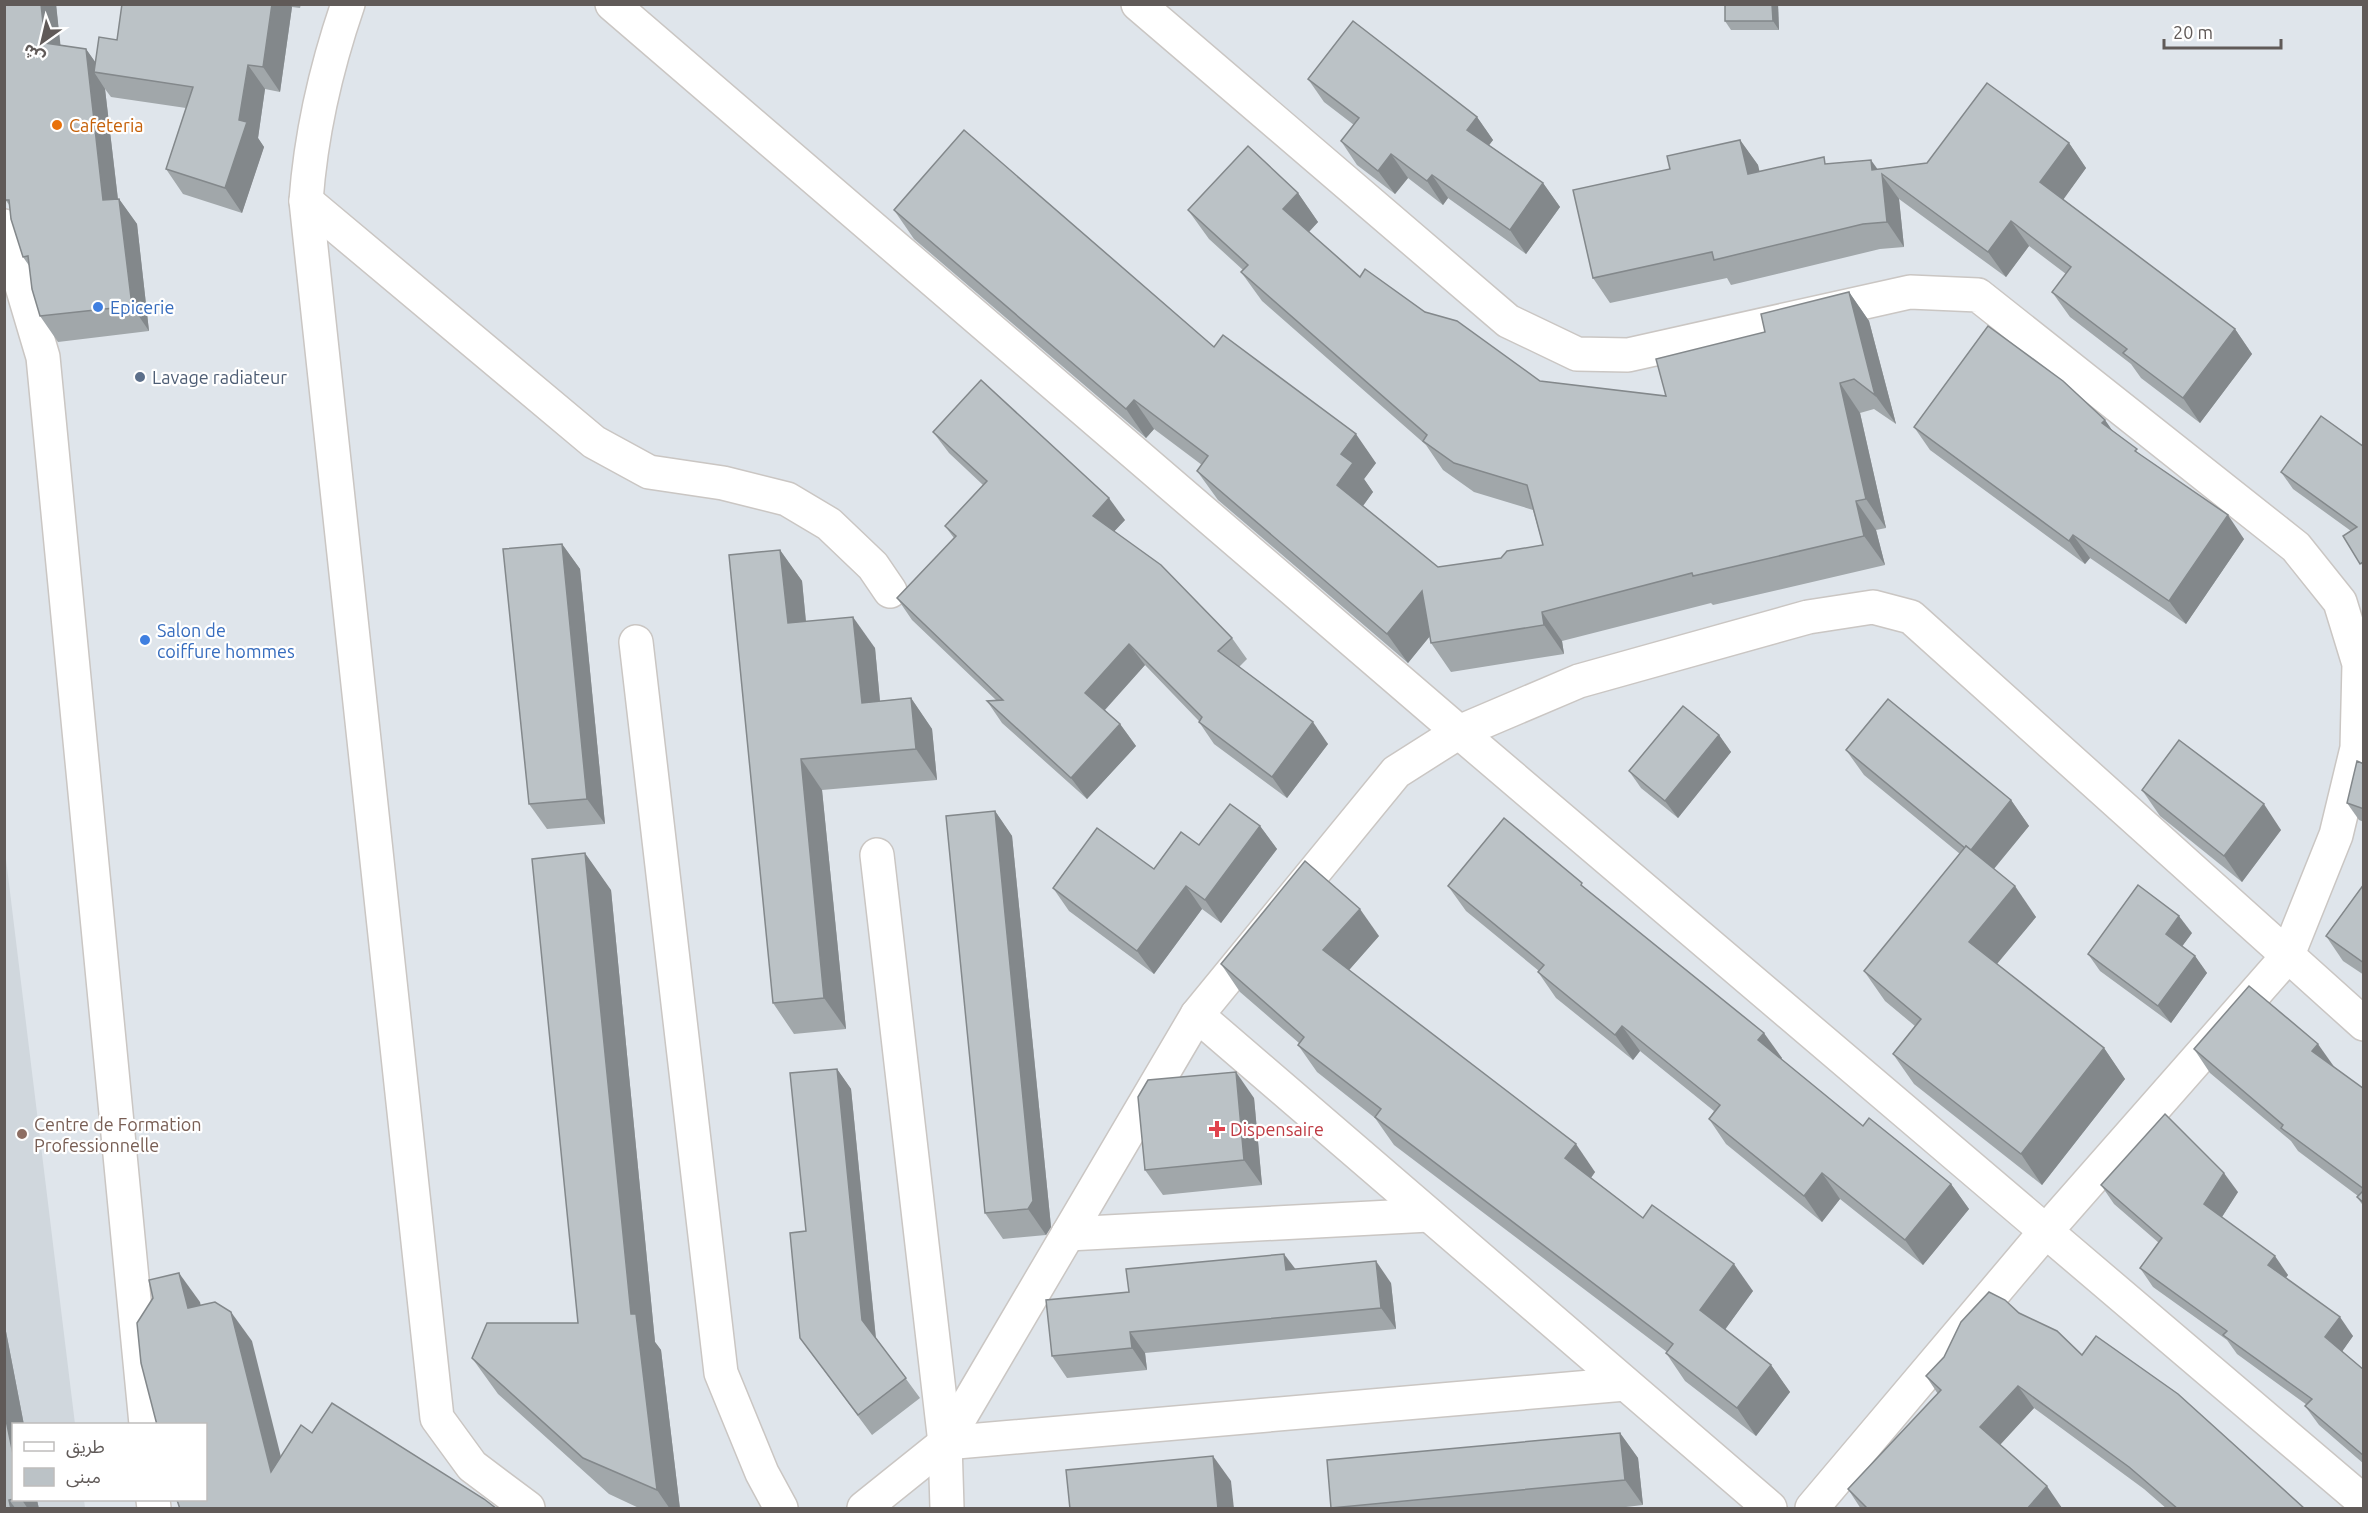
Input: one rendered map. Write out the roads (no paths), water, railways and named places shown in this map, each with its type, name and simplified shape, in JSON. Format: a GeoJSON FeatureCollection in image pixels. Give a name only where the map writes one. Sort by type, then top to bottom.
{"type":"FeatureCollection","features":[{"type":"Feature","properties":{"kind":"street"},"geometry":{"type":"LineString","coordinates":[[348,4],[334,46],[316,120],[309,158],[306,201],[437,1418],[472,1466],[528,1509]]}},
{"type":"Feature","properties":{"kind":"street"},"geometry":{"type":"LineString","coordinates":[[612,4],[1458,732],[2364,1502]]}},
{"type":"Feature","properties":{"kind":"street"},"geometry":{"type":"LineString","coordinates":[[1138,4],[1508,321],[1550,344],[1576,354],[1628,355],[1910,292],[1978,296],[2296,547],[2340,602],[2359,664],[2357,748],[2336,835],[2287,957],[2046,1231],[1812,1509]]}},
{"type":"Feature","properties":{"kind":"street"},"geometry":{"type":"LineString","coordinates":[[306,201],[594,442],[649,472],[723,483],[787,499],[829,524],[873,566],[890,591]]}},
{"type":"Feature","properties":{"kind":"street"},"geometry":{"type":"LineString","coordinates":[[4,226],[43,357],[146,1423]]}},
{"type":"Feature","properties":{"kind":"street"},"geometry":{"type":"LineString","coordinates":[[864,1509],[945,1443],[1197,1015],[1396,772],[1458,732],[1579,681],[1808,617],[1874,607],[1911,617],[2364,1024]]}},
{"type":"Feature","properties":{"kind":"street"},"geometry":{"type":"LineString","coordinates":[[636,642],[721,1373],[762,1473],[781,1509]]}},
{"type":"Feature","properties":{"kind":"street"},"geometry":{"type":"LineString","coordinates":[[878,855],[945,1443],[947,1509]]}},
{"type":"Feature","properties":{"kind":"street"},"geometry":{"type":"LineString","coordinates":[[1197,1015],[1770,1509]]}},
{"type":"Feature","properties":{"kind":"street"},"geometry":{"type":"LineString","coordinates":[[1068,1234],[1430,1215]]}},
{"type":"Feature","properties":{"kind":"street"},"geometry":{"type":"LineString","coordinates":[[945,1443],[1625,1384]]}},
{"type":"Feature","properties":{"kind":"place","name":"Cafeteria"},"geometry":{"type":"Point","coordinates":[57,125]}},
{"type":"Feature","properties":{"kind":"place","name":"Epicerie"},"geometry":{"type":"Point","coordinates":[98,307]}},
{"type":"Feature","properties":{"kind":"place","name":"Lavage radiateur"},"geometry":{"type":"Point","coordinates":[140,377]}},
{"type":"Feature","properties":{"kind":"place","name":"Salon de coiffure hommes"},"geometry":{"type":"Point","coordinates":[145,640]}},
{"type":"Feature","properties":{"kind":"place","name":"Dispensaire"},"geometry":{"type":"Point","coordinates":[1217,1129]}},
{"type":"Feature","properties":{"kind":"place","name":"Centre de Formation Professionnelle"},"geometry":{"type":"Point","coordinates":[22,1134]}}]}
